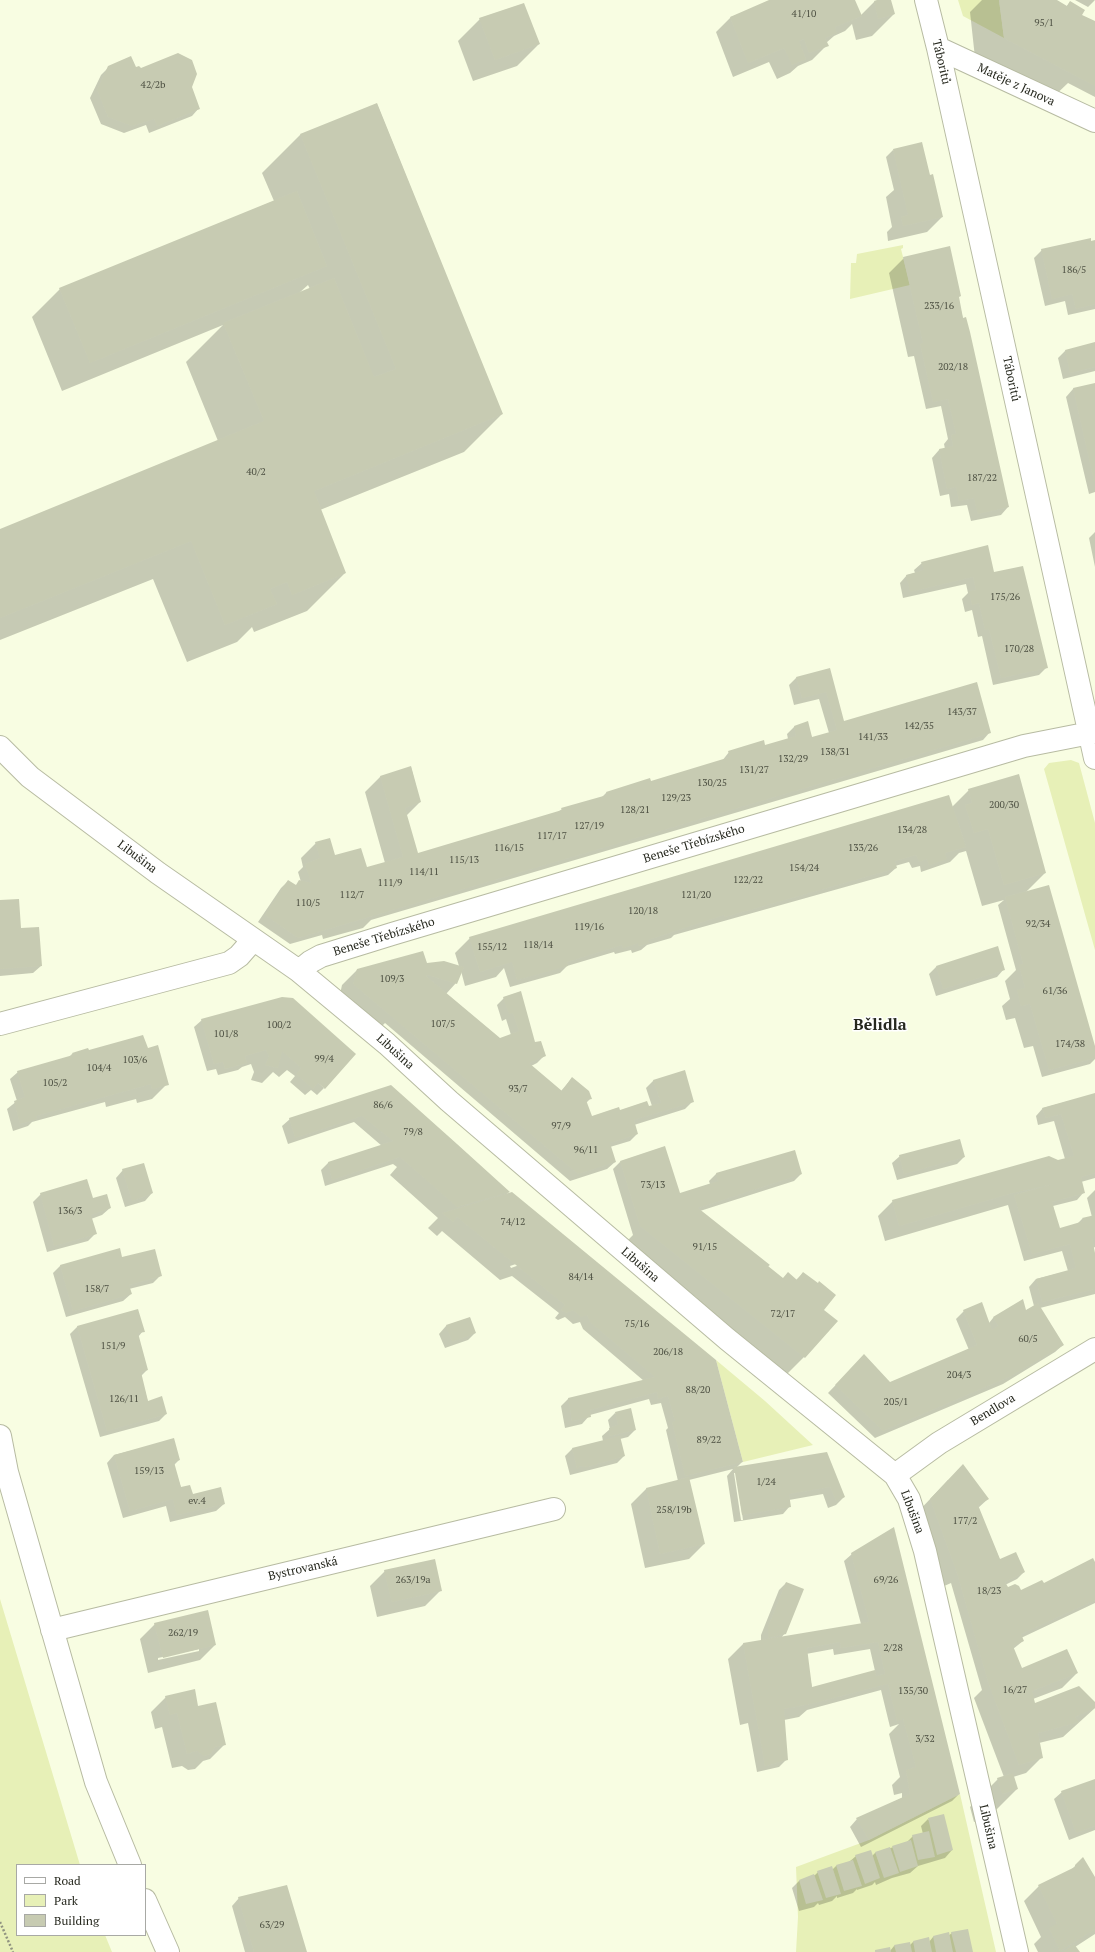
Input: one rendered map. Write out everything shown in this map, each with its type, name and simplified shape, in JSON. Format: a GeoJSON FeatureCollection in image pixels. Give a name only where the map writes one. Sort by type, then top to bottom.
{"type":"FeatureCollection","features":[{"type":"Feature","properties":{"kind":"street","name":"Táboritů"},"geometry":{"type":"LineString","coordinates":[[926,0],[1092,733],[1095,758]]}},
{"type":"Feature","properties":{"kind":"street","name":"Matěje z Janova"},"geometry":{"type":"LineString","coordinates":[[938,48],[1095,121]]}},
{"type":"Feature","properties":{"kind":"street","name":"Beneše Třebízského"},"geometry":{"type":"LineString","coordinates":[[299,971],[310,962],[321,956],[400,932],[1024,746],[1092,733]]}},
{"type":"Feature","properties":{"kind":"street","name":"Libušina"},"geometry":{"type":"LineString","coordinates":[[0,747],[30,777],[158,873],[299,971],[387,1044],[449,1101],[727,1339],[894,1475],[909,1499],[925,1551],[1017,1952]]}},
{"type":"Feature","properties":{"kind":"street"},"geometry":{"type":"LineString","coordinates":[[0,1024],[229,963],[239,956],[253,940]]}},
{"type":"Feature","properties":{"kind":"street","name":"Bendlova"},"geometry":{"type":"LineString","coordinates":[[894,1475],[939,1443],[1095,1349]]}},
{"type":"Feature","properties":{"kind":"street"},"geometry":{"type":"LineString","coordinates":[[0,1436],[7,1472],[96,1782],[130,1864]]}},
{"type":"Feature","properties":{"kind":"street","name":"Bystrovanská"},"geometry":{"type":"LineString","coordinates":[[52,1630],[554,1509]]}},
{"type":"Feature","properties":{"kind":"street"},"geometry":{"type":"LineString","coordinates":[[146,1902],[168,1952]]}},
{"type":"Feature","properties":{"kind":"path"},"geometry":{"type":"LineString","coordinates":[[0,1922],[13,1952]]}},
{"type":"Feature","properties":{"kind":"green space"},"geometry":{"type":"Polygon","coordinates":[[[958,0],[999,0],[1004,38],[963,16],[958,0]]]}},
{"type":"Feature","properties":{"kind":"green space"},"geometry":{"type":"Polygon","coordinates":[[[903,245],[903,248],[901,249],[910,285],[850,299],[851,263],[856,263],[857,254],[903,245]]]}},
{"type":"Feature","properties":{"kind":"green space"},"geometry":{"type":"Polygon","coordinates":[[[1071,760],[1079,763],[1095,823],[1095,950],[1044,769],[1049,763],[1071,760]]]}},
{"type":"Feature","properties":{"kind":"green space"},"geometry":{"type":"Polygon","coordinates":[[[716,1360],[765,1401],[813,1445],[743,1462],[716,1360]]]}},
{"type":"Feature","properties":{"kind":"green space"},"geometry":{"type":"Polygon","coordinates":[[[0,1599],[80,1864],[16,1864],[16,1936],[105,1936],[112,1952],[0,1952],[0,1599]]]}},
{"type":"Feature","properties":{"kind":"green space"},"geometry":{"type":"Polygon","coordinates":[[[960,1794],[996,1952],[796,1952],[798,1917],[796,1867],[869,1840],[960,1794]]]}},
{"type":"Feature","properties":{"kind":"building"},"geometry":{"type":"Polygon","coordinates":[[[769,0],[855,0],[862,16],[835,27],[837,33],[825,38],[829,46],[809,53],[804,39],[799,41],[806,59],[792,65],[784,48],[748,63],[730,17],[769,0]]]}},
{"type":"Feature","properties":{"kind":"building"},"geometry":{"type":"Polygon","coordinates":[[[891,0],[895,14],[878,19],[874,1],[891,0]]]}},
{"type":"Feature","properties":{"kind":"building"},"geometry":{"type":"Polygon","coordinates":[[[999,0],[1057,0],[1067,6],[1070,1],[1085,10],[1082,15],[1095,21],[1095,86],[1004,38],[999,0]]]}},
{"type":"Feature","properties":{"kind":"building"},"geometry":{"type":"Polygon","coordinates":[[[524,3],[540,44],[495,60],[479,18],[524,3]]]}},
{"type":"Feature","properties":{"kind":"building"},"geometry":{"type":"Polygon","coordinates":[[[178,53],[192,60],[197,74],[192,87],[200,109],[157,126],[154,119],[132,126],[108,117],[97,90],[108,66],[131,56],[136,67],[139,66],[141,68],[178,53]]]}},
{"type":"Feature","properties":{"kind":"building"},"geometry":{"type":"Polygon","coordinates":[[[377,103],[503,414],[314,491],[346,573],[292,595],[287,582],[270,589],[277,604],[225,625],[191,541],[0,618],[0,529],[264,421],[223,323],[334,278],[374,377],[396,369],[300,134],[377,103]]]}},
{"type":"Feature","properties":{"kind":"building"},"geometry":{"type":"Polygon","coordinates":[[[922,142],[930,175],[933,174],[943,217],[903,226],[901,217],[908,215],[893,149],[922,142]]]}},
{"type":"Feature","properties":{"kind":"building"},"geometry":{"type":"Polygon","coordinates":[[[297,191],[327,266],[90,363],[59,288],[297,191]]]}},
{"type":"Feature","properties":{"kind":"building"},"geometry":{"type":"Polygon","coordinates":[[[1091,238],[1091,241],[1095,240],[1095,304],[1076,309],[1072,294],[1052,299],[1041,249],[1091,238]]]}},
{"type":"Feature","properties":{"kind":"building"},"geometry":{"type":"Polygon","coordinates":[[[950,246],[961,296],[959,297],[963,318],[966,317],[970,332],[1009,507],[978,514],[974,498],[959,501],[956,487],[947,489],[939,449],[953,446],[951,435],[956,434],[948,399],[933,402],[920,344],[923,343],[903,257],[950,246]]]}},
{"type":"Feature","properties":{"kind":"building"},"geometry":{"type":"Polygon","coordinates":[[[1095,342],[1095,367],[1070,373],[1065,350],[1095,342]]]}},
{"type":"Feature","properties":{"kind":"building"},"geometry":{"type":"Polygon","coordinates":[[[1095,383],[1095,481],[1094,481],[1073,388],[1095,383]]]}},
{"type":"Feature","properties":{"kind":"building"},"geometry":{"type":"Polygon","coordinates":[[[988,545],[994,572],[1023,566],[1048,668],[1001,678],[989,629],[985,630],[979,603],[972,605],[969,591],[976,590],[973,577],[910,592],[906,575],[924,570],[921,562],[988,545]]]}},
{"type":"Feature","properties":{"kind":"building"},"geometry":{"type":"Polygon","coordinates":[[[830,668],[844,721],[977,682],[991,733],[298,938],[265,915],[288,880],[296,885],[299,880],[311,883],[305,864],[320,858],[315,842],[330,838],[335,855],[361,848],[367,867],[403,857],[380,776],[411,766],[421,802],[405,808],[418,853],[562,810],[561,808],[607,795],[606,792],[650,778],[651,781],[730,757],[728,751],[764,740],[765,745],[796,736],[794,726],[808,721],[812,737],[837,730],[826,692],[802,698],[796,677],[830,668]]]}},
{"type":"Feature","properties":{"kind":"building"},"geometry":{"type":"Polygon","coordinates":[[[1019,774],[1046,873],[1004,885],[988,829],[974,833],[965,805],[972,803],[968,789],[1019,774]]]}},
{"type":"Feature","properties":{"kind":"building"},"geometry":{"type":"Polygon","coordinates":[[[949,795],[966,847],[945,853],[947,859],[929,865],[927,859],[919,862],[916,855],[895,861],[897,868],[725,917],[724,915],[648,940],[650,943],[639,946],[638,943],[623,948],[622,945],[567,962],[568,966],[517,980],[512,962],[480,972],[469,937],[949,795]]]}},
{"type":"Feature","properties":{"kind":"building"},"geometry":{"type":"Polygon","coordinates":[[[1049,885],[1095,1046],[1095,1058],[1049,1070],[1030,1004],[1021,1006],[1017,990],[1025,988],[1019,965],[1023,964],[1005,897],[1049,885]]]}},
{"type":"Feature","properties":{"kind":"building"},"geometry":{"type":"Polygon","coordinates":[[[19,899],[21,928],[39,927],[42,966],[0,969],[0,900],[19,899]]]}},
{"type":"Feature","properties":{"kind":"building"},"geometry":{"type":"Polygon","coordinates":[[[998,946],[1005,970],[943,989],[936,966],[998,946]]]}},
{"type":"Feature","properties":{"kind":"building"},"geometry":{"type":"Polygon","coordinates":[[[423,951],[427,963],[444,961],[464,967],[457,984],[428,975],[426,976],[500,1038],[519,1031],[513,1013],[509,1014],[503,997],[521,991],[535,1042],[541,1041],[546,1056],[529,1063],[562,1091],[572,1077],[589,1091],[592,1099],[586,1100],[592,1116],[619,1107],[620,1110],[647,1101],[649,1106],[661,1103],[653,1080],[685,1070],[694,1102],[634,1120],[638,1134],[610,1143],[616,1162],[578,1174],[353,984],[357,969],[423,951]]]}},
{"type":"Feature","properties":{"kind":"building"},"geometry":{"type":"Polygon","coordinates":[[[282,997],[293,998],[356,1054],[325,1089],[318,1083],[313,1089],[296,1074],[301,1068],[282,1051],[278,1068],[265,1065],[269,1056],[266,1050],[245,1056],[247,1063],[225,1069],[223,1062],[214,1064],[201,1019],[282,997]]]}},
{"type":"Feature","properties":{"kind":"building"},"geometry":{"type":"Polygon","coordinates":[[[143,1035],[148,1048],[158,1045],[169,1085],[152,1089],[151,1084],[36,1116],[37,1119],[20,1124],[14,1101],[25,1097],[17,1071],[73,1055],[72,1053],[88,1048],[89,1050],[143,1035]]]}},
{"type":"Feature","properties":{"kind":"building"},"geometry":{"type":"Polygon","coordinates":[[[391,1085],[510,1192],[457,1207],[400,1157],[332,1180],[328,1162],[393,1141],[362,1116],[295,1138],[289,1118],[391,1085]]]}},
{"type":"Feature","properties":{"kind":"building"},"geometry":{"type":"Polygon","coordinates":[[[1095,1093],[1095,1173],[1081,1177],[1085,1193],[1052,1202],[1060,1228],[1084,1221],[1082,1218],[1095,1215],[1095,1237],[1092,1238],[1095,1253],[1095,1289],[1042,1302],[1036,1279],[1076,1268],[1070,1244],[1032,1254],[1014,1195],[1054,1184],[1013,1193],[899,1226],[892,1200],[1049,1156],[1058,1160],[1074,1156],[1061,1114],[1046,1118],[1042,1108],[1095,1093]]]}},
{"type":"Feature","properties":{"kind":"building"},"geometry":{"type":"Polygon","coordinates":[[[960,1139],[965,1157],[904,1174],[899,1155],[960,1139]]]}},
{"type":"Feature","properties":{"kind":"building"},"geometry":{"type":"Polygon","coordinates":[[[665,1146],[680,1193],[718,1181],[716,1173],[795,1150],[802,1174],[698,1208],[770,1265],[768,1266],[783,1278],[788,1272],[797,1280],[803,1272],[818,1283],[819,1281],[836,1295],[824,1310],[838,1321],[805,1358],[640,1226],[620,1161],[665,1146]]]}},
{"type":"Feature","properties":{"kind":"building"},"geometry":{"type":"Polygon","coordinates":[[[144,1163],[153,1193],[132,1201],[122,1169],[144,1163]]]}},
{"type":"Feature","properties":{"kind":"building"},"geometry":{"type":"Polygon","coordinates":[[[87,1179],[93,1198],[107,1194],[111,1208],[91,1215],[97,1234],[54,1246],[40,1193],[87,1179]]]}},
{"type":"Feature","properties":{"kind":"building"},"geometry":{"type":"Polygon","coordinates":[[[512,1192],[716,1360],[743,1462],[685,1476],[672,1422],[675,1421],[668,1396],[658,1399],[657,1392],[590,1410],[591,1417],[572,1421],[568,1398],[655,1377],[590,1322],[587,1315],[581,1317],[573,1310],[566,1313],[561,1310],[565,1305],[457,1217],[453,1222],[442,1213],[512,1192]]]}},
{"type":"Feature","properties":{"kind":"building"},"geometry":{"type":"Polygon","coordinates":[[[120,1248],[122,1257],[155,1249],[162,1276],[129,1285],[132,1294],[73,1311],[60,1265],[120,1248]]]}},
{"type":"Feature","properties":{"kind":"building"},"geometry":{"type":"Polygon","coordinates":[[[1023,1299],[1026,1310],[1038,1303],[1064,1345],[1011,1376],[883,1431],[835,1385],[864,1354],[890,1382],[977,1345],[963,1310],[982,1302],[992,1330],[998,1326],[993,1317],[1023,1299]]]}},
{"type":"Feature","properties":{"kind":"building"},"geometry":{"type":"Polygon","coordinates":[[[138,1309],[145,1332],[138,1333],[148,1370],[141,1372],[148,1401],[162,1396],[167,1414],[107,1431],[77,1326],[138,1309]]]}},
{"type":"Feature","properties":{"kind":"building"},"geometry":{"type":"Polygon","coordinates":[[[470,1317],[476,1333],[452,1342],[446,1325],[470,1317]]]}},
{"type":"Feature","properties":{"kind":"building"},"geometry":{"type":"Polygon","coordinates":[[[631,1408],[636,1430],[610,1436],[609,1428],[618,1425],[615,1412],[631,1408]]]}},
{"type":"Feature","properties":{"kind":"building"},"geometry":{"type":"Polygon","coordinates":[[[620,1436],[625,1456],[587,1467],[580,1466],[577,1469],[572,1448],[620,1436]]]}},
{"type":"Feature","properties":{"kind":"building"},"geometry":{"type":"Polygon","coordinates":[[[174,1438],[180,1460],[174,1462],[181,1487],[190,1485],[193,1494],[221,1487],[225,1504],[177,1515],[173,1499],[130,1511],[114,1455],[174,1438]]]}},
{"type":"Feature","properties":{"kind":"building"},"geometry":{"type":"Polygon","coordinates":[[[827,1452],[845,1497],[836,1501],[830,1487],[789,1494],[791,1507],[742,1515],[734,1467],[827,1452]]]}},
{"type":"Feature","properties":{"kind":"building"},"geometry":{"type":"Polygon","coordinates":[[[963,1464],[989,1499],[978,1505],[1000,1559],[1016,1552],[1025,1572],[1005,1582],[1008,1587],[1015,1584],[1019,1586],[1021,1590],[1042,1580],[1044,1583],[1093,1558],[1095,1562],[1095,1600],[1021,1634],[1024,1641],[1013,1646],[1022,1668],[1067,1649],[1078,1673],[1032,1691],[1035,1703],[1079,1686],[1095,1702],[1095,1708],[1075,1717],[1079,1722],[1038,1733],[1043,1758],[1019,1765],[988,1682],[957,1573],[930,1499],[963,1464]]]}},
{"type":"Feature","properties":{"kind":"building"},"geometry":{"type":"Polygon","coordinates":[[[689,1477],[705,1544],[660,1554],[646,1488],[689,1477]]]}},
{"type":"Feature","properties":{"kind":"building"},"geometry":{"type":"Polygon","coordinates":[[[894,1527],[960,1794],[869,1840],[856,1818],[910,1794],[906,1770],[916,1767],[903,1719],[897,1721],[888,1684],[902,1680],[815,1703],[784,1709],[788,1760],[765,1766],[743,1643],[869,1622],[851,1553],[894,1527]],[[840,1642],[807,1648],[812,1687],[875,1670],[876,1676],[885,1674],[878,1642],[841,1648],[840,1642]]]}},
{"type":"Feature","properties":{"kind":"building"},"geometry":{"type":"Polygon","coordinates":[[[435,1559],[442,1591],[392,1602],[384,1570],[435,1559]]]}},
{"type":"Feature","properties":{"kind":"building"},"geometry":{"type":"Polygon","coordinates":[[[786,1582],[804,1589],[786,1634],[768,1638],[768,1627],[786,1582]]]}},
{"type":"Feature","properties":{"kind":"building"},"geometry":{"type":"Polygon","coordinates":[[[208,1610],[216,1645],[163,1658],[154,1623],[208,1610]]]}},
{"type":"Feature","properties":{"kind":"building"},"geometry":{"type":"Polygon","coordinates":[[[195,1689],[198,1706],[216,1702],[226,1745],[215,1747],[211,1754],[204,1756],[197,1751],[187,1754],[177,1713],[170,1715],[165,1696],[195,1689]]]}},
{"type":"Feature","properties":{"kind":"building"},"geometry":{"type":"Polygon","coordinates":[[[1013,1773],[1018,1789],[1002,1794],[997,1778],[1013,1773]]]}},
{"type":"Feature","properties":{"kind":"building"},"geometry":{"type":"Polygon","coordinates":[[[1095,1779],[1095,1826],[1076,1833],[1061,1791],[1095,1779]]]}},
{"type":"Feature","properties":{"kind":"building"},"geometry":{"type":"Polygon","coordinates":[[[944,1814],[953,1850],[937,1855],[928,1818],[944,1814]]]}},
{"type":"Feature","properties":{"kind":"building"},"geometry":{"type":"Polygon","coordinates":[[[929,1831],[935,1857],[918,1860],[912,1835],[929,1831]]]}},
{"type":"Feature","properties":{"kind":"building"},"geometry":{"type":"Polygon","coordinates":[[[911,1840],[918,1866],[900,1872],[892,1846],[911,1840]]]}},
{"type":"Feature","properties":{"kind":"building"},"geometry":{"type":"Polygon","coordinates":[[[890,1847],[899,1873],[884,1878],[875,1852],[890,1847]]]}},
{"type":"Feature","properties":{"kind":"building"},"geometry":{"type":"Polygon","coordinates":[[[871,1850],[880,1878],[865,1884],[855,1855],[871,1850]]]}},
{"type":"Feature","properties":{"kind":"building"},"geometry":{"type":"Polygon","coordinates":[[[1083,1857],[1095,1877],[1095,1929],[1060,1951],[1049,1928],[1057,1924],[1038,1885],[1075,1867],[1075,1865],[1083,1857]]]}},
{"type":"Feature","properties":{"kind":"building"},"geometry":{"type":"Polygon","coordinates":[[[853,1860],[862,1886],[844,1891],[836,1865],[853,1860]]]}},
{"type":"Feature","properties":{"kind":"building"},"geometry":{"type":"Polygon","coordinates":[[[832,1866],[841,1894],[826,1898],[817,1871],[832,1866]]]}},
{"type":"Feature","properties":{"kind":"building"},"geometry":{"type":"Polygon","coordinates":[[[814,1874],[823,1900],[806,1904],[799,1880],[814,1874]]]}},
{"type":"Feature","properties":{"kind":"building"},"geometry":{"type":"Polygon","coordinates":[[[287,1885],[307,1952],[254,1952],[238,1897],[287,1885]]]}},
{"type":"Feature","properties":{"kind":"building"},"geometry":{"type":"Polygon","coordinates":[[[968,1929],[973,1952],[956,1952],[951,1932],[968,1929]]]}},
{"type":"Feature","properties":{"kind":"building"},"geometry":{"type":"Polygon","coordinates":[[[949,1932],[953,1952],[936,1952],[933,1936],[949,1932]]]}},
{"type":"Feature","properties":{"kind":"building"},"geometry":{"type":"Polygon","coordinates":[[[929,1937],[932,1952],[915,1952],[913,1941],[929,1937]]]}},
{"type":"Feature","properties":{"kind":"building"},"geometry":{"type":"Polygon","coordinates":[[[910,1942],[912,1952],[896,1952],[894,1945],[910,1942]]]}},
{"type":"Feature","properties":{"kind":"building"},"geometry":{"type":"Polygon","coordinates":[[[1074,1944],[1080,1952],[1063,1952],[1074,1944]]]}},
{"type":"Feature","properties":{"kind":"building"},"geometry":{"type":"Polygon","coordinates":[[[890,1947],[891,1952],[875,1952],[875,1950],[890,1947]]]}},
{"type":"Feature","properties":{"kind":"district","name":"Bělidla"},"geometry":{"type":"Point","coordinates":[880,1025]}}]}
